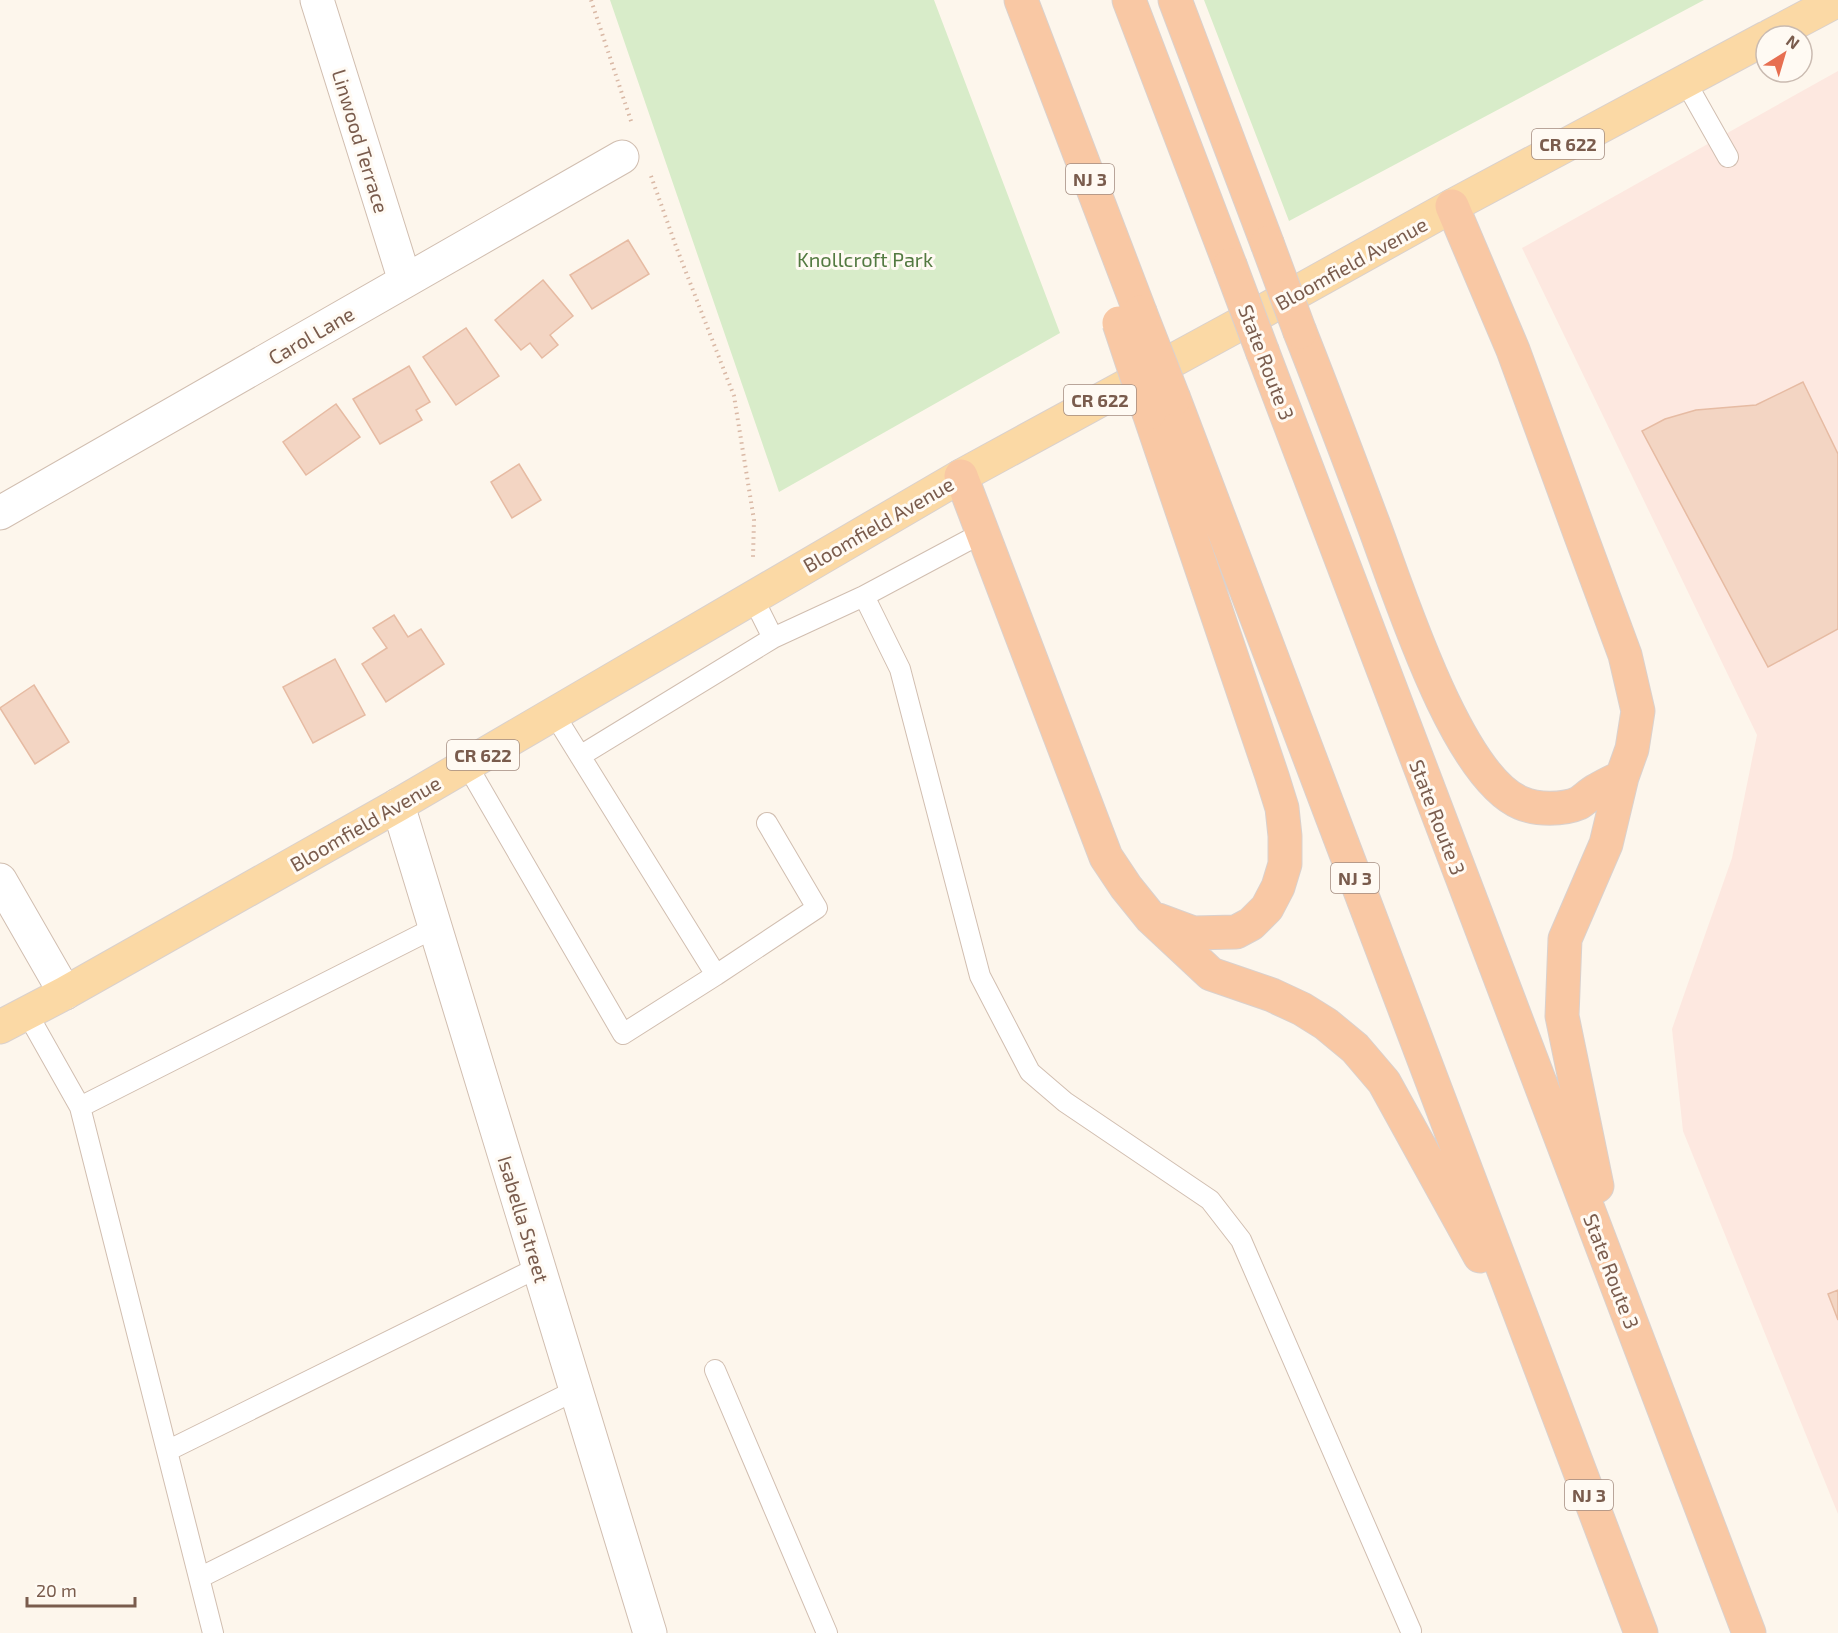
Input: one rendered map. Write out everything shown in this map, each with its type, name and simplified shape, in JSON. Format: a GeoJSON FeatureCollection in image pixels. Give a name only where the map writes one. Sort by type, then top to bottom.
{"type":"FeatureCollection","features":[{"type":"Feature","properties":{"kind":"highway"},"geometry":{"type":"LineString","coordinates":[[1022,0],[1161,406],[1272,776],[1281,808],[1285,836],[1285,864],[1278,887],[1267,908],[1251,924],[1236,932],[1193,933],[1150,918]]}},
{"type":"Feature","properties":{"kind":"highway","name":"State Route 3"},"geometry":{"type":"LineString","coordinates":[[1129,0],[1749,1633]]}},
{"type":"Feature","properties":{"kind":"highway"},"geometry":{"type":"LineString","coordinates":[[1174,0],[1418,643],[1445,707],[1466,745],[1489,778],[1505,794],[1521,803],[1551,808],[1578,803],[1622,777]]}},
{"type":"Feature","properties":{"kind":"highway"},"geometry":{"type":"LineString","coordinates":[[1452,206],[1513,350],[1625,655],[1638,711],[1632,749],[1622,777],[1606,843],[1565,939],[1562,992],[1562,1016],[1618,1284]]}},
{"type":"Feature","properties":{"kind":"highway","name":"NJ 3"},"geometry":{"type":"LineString","coordinates":[[1161,406],[1536,1357],[1641,1633]]}},
{"type":"Feature","properties":{"kind":"highway"},"geometry":{"type":"LineString","coordinates":[[961,476],[1106,857],[1150,918],[1211,974],[1272,995],[1302,1009],[1326,1024],[1355,1048],[1384,1082],[1536,1357]]}},
{"type":"Feature","properties":{"kind":"main road"},"geometry":{"type":"LineString","coordinates":[[1793,24],[1838,0]]}},
{"type":"Feature","properties":{"kind":"main road","name":"Bloomfield Avenue"},"geometry":{"type":"LineString","coordinates":[[13,1020],[398,805],[752,596],[961,476],[1238,326],[1452,206],[1754,44]]}},
{"type":"Feature","properties":{"kind":"street","name":"Linwood Terrace"},"geometry":{"type":"LineString","coordinates":[[318,0],[405,281]]}},
{"type":"Feature","properties":{"kind":"street","name":"Carol Lane"},"geometry":{"type":"LineString","coordinates":[[0,513],[405,281],[635,153]]}},
{"type":"Feature","properties":{"kind":"street","name":"Isabella Street"},"geometry":{"type":"LineString","coordinates":[[398,805],[650,1633]]}},
{"type":"Feature","properties":{"kind":"street"},"geometry":{"type":"LineString","coordinates":[[0,880],[65,993]]}},
{"type":"Feature","properties":{"kind":"lane"},"geometry":{"type":"LineString","coordinates":[[1685,81],[1728,157]]}},
{"type":"Feature","properties":{"kind":"lane"},"geometry":{"type":"LineString","coordinates":[[580,756],[773,638],[864,596],[982,533]]}},
{"type":"Feature","properties":{"kind":"lane"},"geometry":{"type":"LineString","coordinates":[[752,596],[773,638]]}},
{"type":"Feature","properties":{"kind":"lane"},"geometry":{"type":"LineString","coordinates":[[864,596],[900,669],[980,976],[1030,1072],[1065,1102],[1210,1200],[1241,1240],[1411,1631]]}},
{"type":"Feature","properties":{"kind":"lane"},"geometry":{"type":"LineString","coordinates":[[554,714],[716,975]]}},
{"type":"Feature","properties":{"kind":"lane"},"geometry":{"type":"LineString","coordinates":[[466,765],[622,1034],[817,908],[767,823]]}},
{"type":"Feature","properties":{"kind":"lane"},"geometry":{"type":"LineString","coordinates":[[80,1107],[436,927]]}},
{"type":"Feature","properties":{"kind":"lane"},"geometry":{"type":"LineString","coordinates":[[13,1020],[80,1107],[213,1633]]}},
{"type":"Feature","properties":{"kind":"lane"},"geometry":{"type":"LineString","coordinates":[[167,1451],[539,1267]]}},
{"type":"Feature","properties":{"kind":"lane"},"geometry":{"type":"LineString","coordinates":[[715,1370],[827,1633]]}},
{"type":"Feature","properties":{"kind":"lane"},"geometry":{"type":"LineString","coordinates":[[199,1578],[576,1390]]}},
{"type":"Feature","properties":{"kind":"path"},"geometry":{"type":"LineString","coordinates":[[591,0],[635,153],[734,396],[754,520],[752,596]]}},
{"type":"Feature","properties":{"kind":"shaded area"},"geometry":{"type":"Polygon","coordinates":[[[1838,71],[1838,1514],[1683,1131],[1672,1029],[1732,858],[1757,735],[1522,248],[1838,71]]]}},
{"type":"Feature","properties":{"kind":"green space","name":"Knollcroft Park"},"geometry":{"type":"Polygon","coordinates":[[[610,0],[934,0],[1060,333],[779,492],[610,0]]]}},
{"type":"Feature","properties":{"kind":"green space"},"geometry":{"type":"Polygon","coordinates":[[[1204,0],[1704,0],[1289,221],[1204,0]]]}},
{"type":"Feature","properties":{"kind":"building"},"geometry":{"type":"Polygon","coordinates":[[[628,240],[649,274],[592,309],[570,275],[628,240]]]}},
{"type":"Feature","properties":{"kind":"building"},"geometry":{"type":"Polygon","coordinates":[[[543,280],[573,316],[550,335],[558,345],[542,358],[530,343],[521,350],[495,320],[543,280]]]}},
{"type":"Feature","properties":{"kind":"building"},"geometry":{"type":"Polygon","coordinates":[[[466,328],[499,376],[456,405],[423,357],[466,328]]]}},
{"type":"Feature","properties":{"kind":"building"},"geometry":{"type":"Polygon","coordinates":[[[409,366],[430,402],[416,410],[422,420],[380,444],[353,399],[409,366]]]}},
{"type":"Feature","properties":{"kind":"building"},"geometry":{"type":"Polygon","coordinates":[[[1803,382],[1838,454],[1838,629],[1768,667],[1642,431],[1665,419],[1696,410],[1756,405],[1803,382]]]}},
{"type":"Feature","properties":{"kind":"building"},"geometry":{"type":"Polygon","coordinates":[[[336,404],[360,437],[306,475],[283,442],[336,404]]]}},
{"type":"Feature","properties":{"kind":"building"},"geometry":{"type":"Polygon","coordinates":[[[519,464],[541,500],[512,518],[491,482],[519,464]]]}},
{"type":"Feature","properties":{"kind":"building"},"geometry":{"type":"Polygon","coordinates":[[[394,615],[408,637],[421,629],[444,664],[386,702],[362,664],[387,648],[373,628],[394,615]]]}},
{"type":"Feature","properties":{"kind":"building"},"geometry":{"type":"Polygon","coordinates":[[[335,659],[365,715],[313,743],[283,687],[335,659]]]}},
{"type":"Feature","properties":{"kind":"building"},"geometry":{"type":"Polygon","coordinates":[[[34,685],[69,742],[35,764],[0,708],[34,685]]]}},
{"type":"Feature","properties":{"kind":"building"},"geometry":{"type":"Polygon","coordinates":[[[1838,1290],[1838,1320],[1828,1294],[1838,1290]]]}}]}
